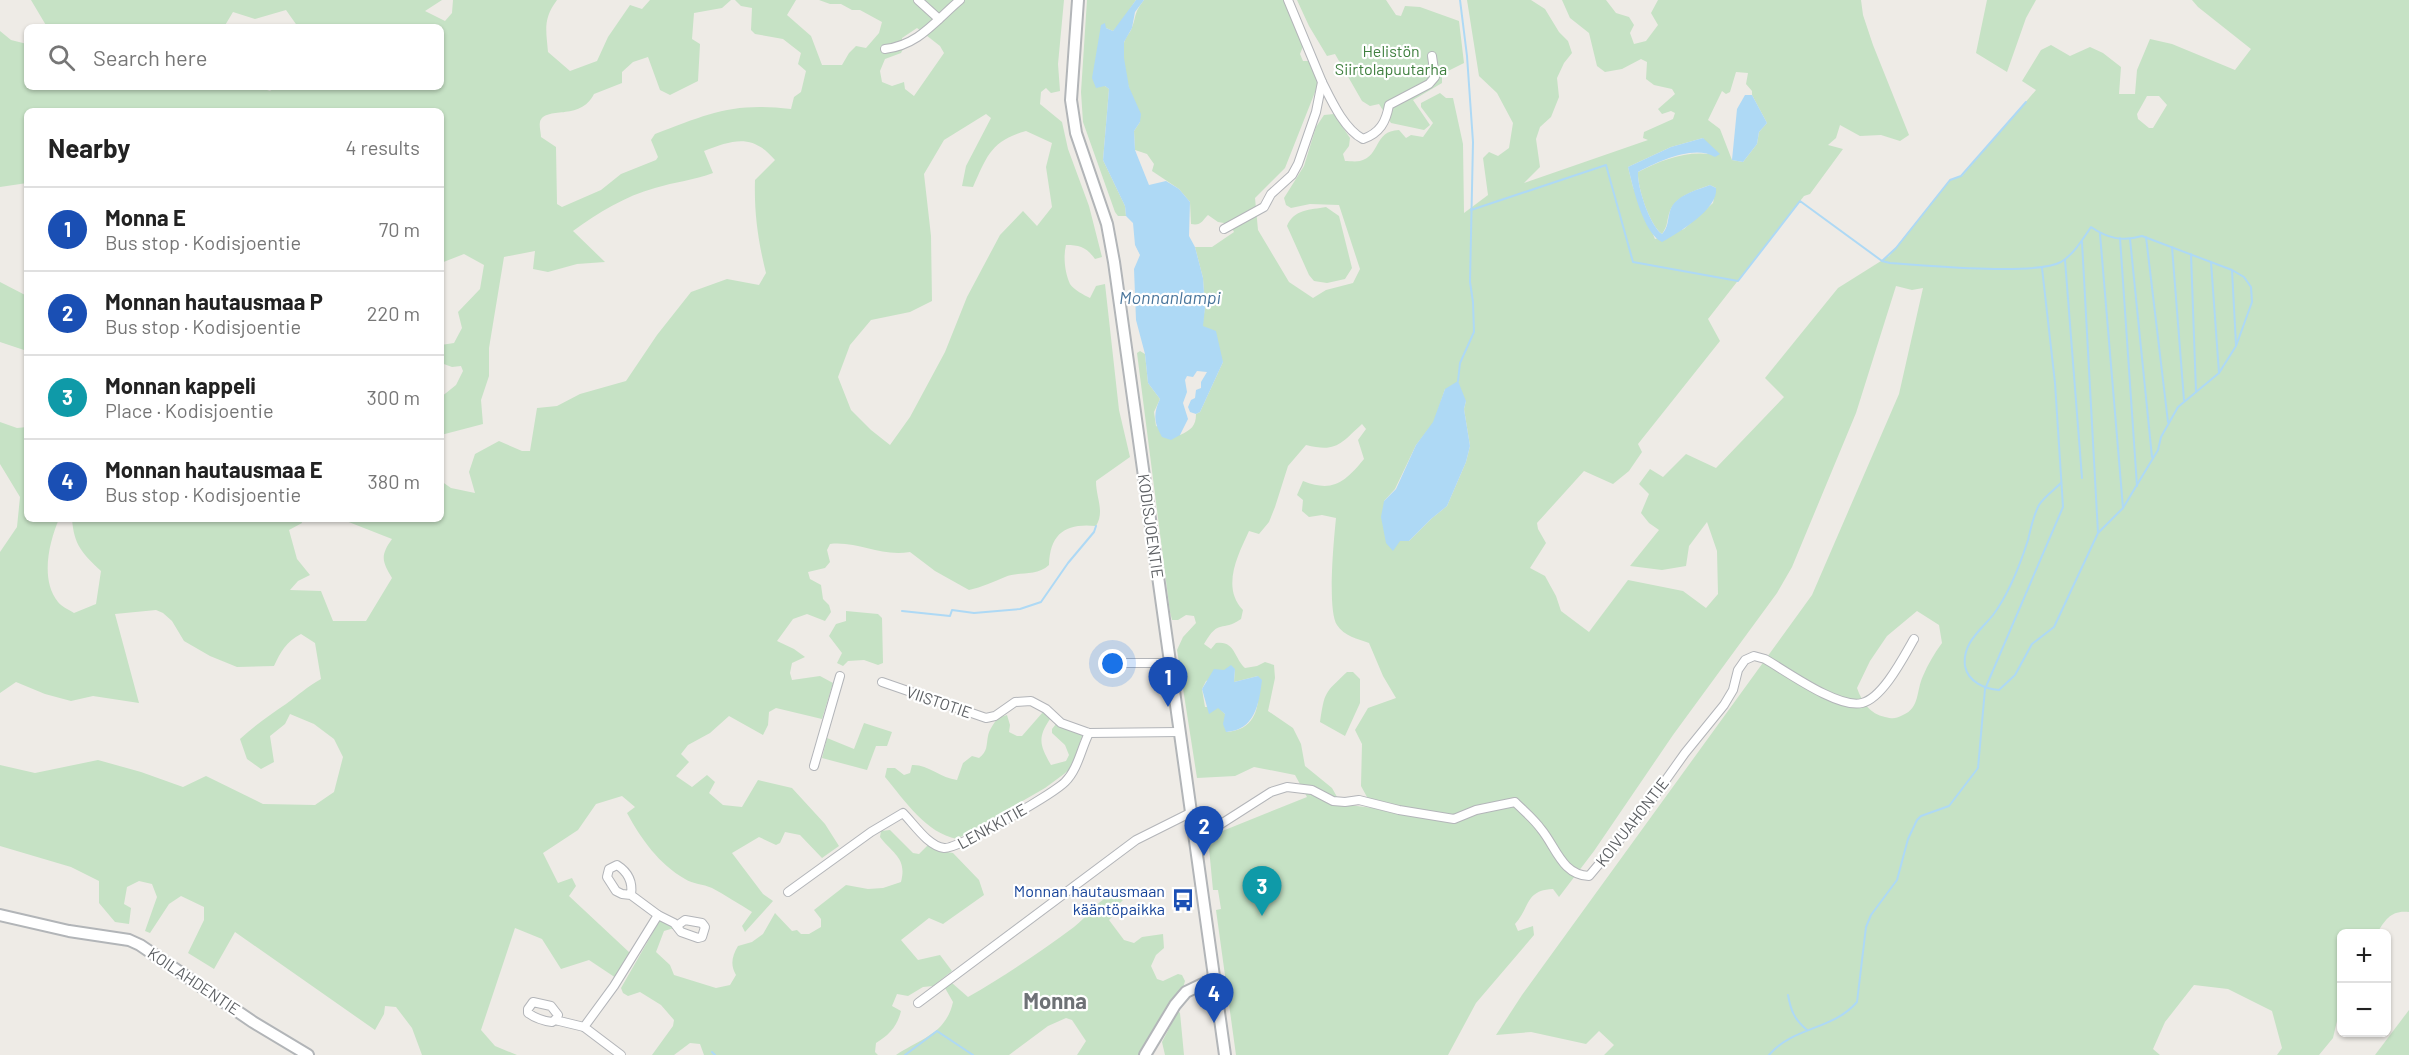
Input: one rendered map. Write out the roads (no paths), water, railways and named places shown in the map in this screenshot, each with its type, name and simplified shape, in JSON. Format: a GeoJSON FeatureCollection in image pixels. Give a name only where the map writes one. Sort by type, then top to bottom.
{"type":"FeatureCollection","features":[{"type":"Feature","properties":{"kind":"street"},"geometry":{"type":"LineString","coordinates":[[918,0],[939,19]]}},
{"type":"Feature","properties":{"kind":"street"},"geometry":{"type":"LineString","coordinates":[[885,49],[908,44],[960,0]]}},
{"type":"Feature","properties":{"kind":"street","name":"KODISJOENTIE"},"geometry":{"type":"LineString","coordinates":[[1078,0],[1071,100],[1076,133],[1107,224],[1225,1055]]}},
{"type":"Feature","properties":{"kind":"street"},"geometry":{"type":"LineString","coordinates":[[1288,0],[1331,100],[1357,136],[1363,139],[1374,135],[1387,119],[1389,105],[1429,84],[1435,77],[1432,56]]}},
{"type":"Feature","properties":{"kind":"street"},"geometry":{"type":"LineString","coordinates":[[1224,229],[1264,207],[1271,194],[1292,175],[1308,135],[1322,82]]}},
{"type":"Feature","properties":{"kind":"street","name":"KOIVUAHONTIE"},"geometry":{"type":"LineString","coordinates":[[1195,838],[1271,792],[1287,787],[1312,790],[1333,801],[1359,800],[1399,810],[1454,819],[1476,810],[1515,802],[1542,830],[1567,867],[1578,875],[1589,876],[1643,812],[1685,753],[1724,705],[1733,690],[1738,670],[1745,660],[1754,656],[1765,659],[1828,697],[1862,703],[1880,691],[1914,639]]}},
{"type":"Feature","properties":{"kind":"street"},"geometry":{"type":"LineString","coordinates":[[1117,663],[1169,663]]}},
{"type":"Feature","properties":{"kind":"street"},"geometry":{"type":"LineString","coordinates":[[814,766],[840,676]]}},
{"type":"Feature","properties":{"kind":"street","name":"VIISTOTIE"},"geometry":{"type":"LineString","coordinates":[[882,682],[986,718],[995,716],[1015,702],[1031,701],[1046,709],[1061,723],[1089,733],[1179,732]]}},
{"type":"Feature","properties":{"kind":"street","name":"LENKKITIE"},"geometry":{"type":"LineString","coordinates":[[788,892],[871,832],[903,813],[934,845],[942,848],[958,846],[1065,782],[1075,768],[1089,733]]}},
{"type":"Feature","properties":{"kind":"street"},"geometry":{"type":"LineString","coordinates":[[918,1002],[1137,840],[1192,812]]}},
{"type":"Feature","properties":{"kind":"street"},"geometry":{"type":"LineString","coordinates":[[631,895],[658,915],[678,925]]}},
{"type":"Feature","properties":{"kind":"street","name":"KOILAHDENTIE"},"geometry":{"type":"LineString","coordinates":[[0,915],[69,931],[129,940],[140,945],[253,1022],[308,1055]]}},
{"type":"Feature","properties":{"kind":"street"},"geometry":{"type":"LineString","coordinates":[[584,1027],[614,986],[658,915]]}},
{"type":"Feature","properties":{"kind":"street"},"geometry":{"type":"LineString","coordinates":[[1145,1055],[1186,992],[1215,978]]}},
{"type":"Feature","properties":{"kind":"street"},"geometry":{"type":"LineString","coordinates":[[555,1020],[584,1027],[621,1055]]}},
{"type":"Feature","properties":{"kind":"water","name":"Monnanlampi"},"geometry":{"type":"Polygon","coordinates":[[[1136,0],[1144,0],[1135,12],[1132,28],[1124,42],[1129,87],[1141,114],[1140,122],[1134,131],[1135,150],[1149,185],[1166,181],[1179,189],[1190,202],[1189,236],[1195,247],[1203,278],[1205,308],[1203,326],[1216,331],[1223,362],[1200,412],[1196,414],[1190,412],[1188,407],[1191,400],[1195,398],[1196,390],[1201,388],[1201,382],[1207,372],[1197,371],[1193,377],[1187,376],[1185,380],[1187,392],[1183,403],[1188,419],[1180,435],[1171,440],[1162,437],[1157,427],[1155,414],[1160,399],[1148,383],[1145,354],[1136,320],[1134,269],[1140,255],[1135,245],[1133,223],[1126,216],[1125,206],[1103,160],[1109,89],[1105,86],[1096,88],[1092,78],[1101,25],[1105,23],[1106,28],[1113,31],[1136,0]]]}},
{"type":"Feature","properties":{"kind":"water"},"geometry":{"type":"Polygon","coordinates":[[[1745,95],[1752,95],[1767,123],[1759,132],[1757,144],[1743,162],[1732,160],[1737,109],[1745,95]]]}},
{"type":"Feature","properties":{"kind":"water"},"geometry":{"type":"Polygon","coordinates":[[[1703,138],[1720,154],[1715,157],[1697,152],[1686,153],[1665,159],[1638,172],[1645,206],[1657,230],[1662,234],[1667,226],[1673,205],[1681,197],[1710,185],[1716,188],[1711,204],[1696,220],[1662,242],[1655,237],[1644,220],[1628,167],[1671,147],[1703,138]]]}},
{"type":"Feature","properties":{"kind":"water"},"geometry":{"type":"Polygon","coordinates":[[[1458,381],[1466,401],[1464,409],[1470,446],[1466,462],[1447,506],[1409,541],[1400,541],[1393,551],[1386,543],[1381,517],[1384,501],[1396,489],[1416,445],[1433,422],[1445,389],[1458,381]]]}},
{"type":"Feature","properties":{"kind":"water"},"geometry":{"type":"Polygon","coordinates":[[[1231,665],[1235,669],[1234,682],[1258,676],[1262,680],[1254,714],[1243,726],[1226,732],[1223,724],[1225,714],[1218,708],[1209,714],[1202,689],[1214,669],[1224,670],[1231,665]]]}},
{"type":"Feature","properties":{"kind":"waterway"},"geometry":{"type":"LineString","coordinates":[[1458,381],[1460,363],[1474,332],[1470,282],[1473,142],[1467,56],[1460,0]]}},
{"type":"Feature","properties":{"kind":"waterway"},"geometry":{"type":"LineString","coordinates":[[1882,261],[1896,248],[1950,180],[1961,176],[2026,102]]}},
{"type":"Feature","properties":{"kind":"waterway"},"geometry":{"type":"LineString","coordinates":[[1471,210],[1606,165],[1633,262],[1738,281],[1800,201],[1882,261],[1890,263],[1978,269],[2048,266],[2061,262],[2070,255],[2091,227],[2115,238],[2128,239],[2142,236],[2232,270],[2244,277],[2251,287],[2252,302],[2236,346],[2219,373],[2178,407],[2161,437],[2158,450],[2123,508],[2098,533],[2054,627],[2032,644],[2015,675],[1999,690],[1988,688],[1973,680],[1967,672],[1966,650],[1993,615],[2009,589],[2039,505],[2061,483]]}},
{"type":"Feature","properties":{"kind":"waterway"},"geometry":{"type":"LineString","coordinates":[[2100,234],[2123,508]]}},
{"type":"Feature","properties":{"kind":"waterway"},"geometry":{"type":"LineString","coordinates":[[2146,237],[2168,422]]}},
{"type":"Feature","properties":{"kind":"waterway"},"geometry":{"type":"LineString","coordinates":[[2120,238],[2137,486]]}},
{"type":"Feature","properties":{"kind":"waterway"},"geometry":{"type":"LineString","coordinates":[[2130,239],[2152,457]]}},
{"type":"Feature","properties":{"kind":"waterway"},"geometry":{"type":"LineString","coordinates":[[2082,242],[2098,533]]}},
{"type":"Feature","properties":{"kind":"waterway"},"geometry":{"type":"LineString","coordinates":[[2172,247],[2184,400]]}},
{"type":"Feature","properties":{"kind":"waterway"},"geometry":{"type":"LineString","coordinates":[[2191,254],[2196,392]]}},
{"type":"Feature","properties":{"kind":"waterway"},"geometry":{"type":"LineString","coordinates":[[2065,260],[2082,478]]}},
{"type":"Feature","properties":{"kind":"waterway"},"geometry":{"type":"LineString","coordinates":[[2211,262],[2219,373]]}},
{"type":"Feature","properties":{"kind":"waterway"},"geometry":{"type":"LineString","coordinates":[[1769,1055],[1789,1039],[1836,1018],[1857,1002],[1866,927],[1871,915],[1897,880],[1908,839],[1917,820],[1921,816],[1949,806],[1978,768],[1985,689],[2063,507],[2055,383],[2042,268]]}},
{"type":"Feature","properties":{"kind":"waterway"},"geometry":{"type":"LineString","coordinates":[[2232,270],[2236,345]]}},
{"type":"Feature","properties":{"kind":"waterway"},"geometry":{"type":"LineString","coordinates":[[902,611],[950,616],[952,610],[974,613],[1020,609],[1041,602],[1068,563],[1094,532],[1096,526]]}},
{"type":"Feature","properties":{"kind":"waterway"},"geometry":{"type":"LineString","coordinates":[[1788,995],[1794,1014],[1807,1030]]}},
{"type":"Feature","properties":{"kind":"waterway"},"geometry":{"type":"LineString","coordinates":[[905,1055],[937,1031],[973,1055]]}},
{"type":"Feature","properties":{"kind":"waterway"},"geometry":{"type":"LineString","coordinates":[[712,1052],[715,1055]]}},
{"type":"Feature","properties":{"kind":"place","name":"Monna E"},"geometry":{"type":"Point","coordinates":[1168,707]}},
{"type":"Feature","properties":{"kind":"place","name":"Monnan hautausmaa P"},"geometry":{"type":"Point","coordinates":[1204,856]}},
{"type":"Feature","properties":{"kind":"place","name":"Monnan hautausmaan kääntöpaikka"},"geometry":{"type":"Point","coordinates":[1183,900]}},
{"type":"Feature","properties":{"kind":"place","name":"Monnan kappeli"},"geometry":{"type":"Point","coordinates":[1262,916]}},
{"type":"Feature","properties":{"kind":"place","name":"Monnan hautausmaa E"},"geometry":{"type":"Point","coordinates":[1214,1023]}},
{"type":"Feature","properties":{"kind":"district","name":"Monna"},"geometry":{"type":"Point","coordinates":[1055,1001]}},
{"type":"Feature","properties":{"kind":"park label","name":"Helistön Siirtolapuutarha"},"geometry":{"type":"Point","coordinates":[1391,60]}}]}
